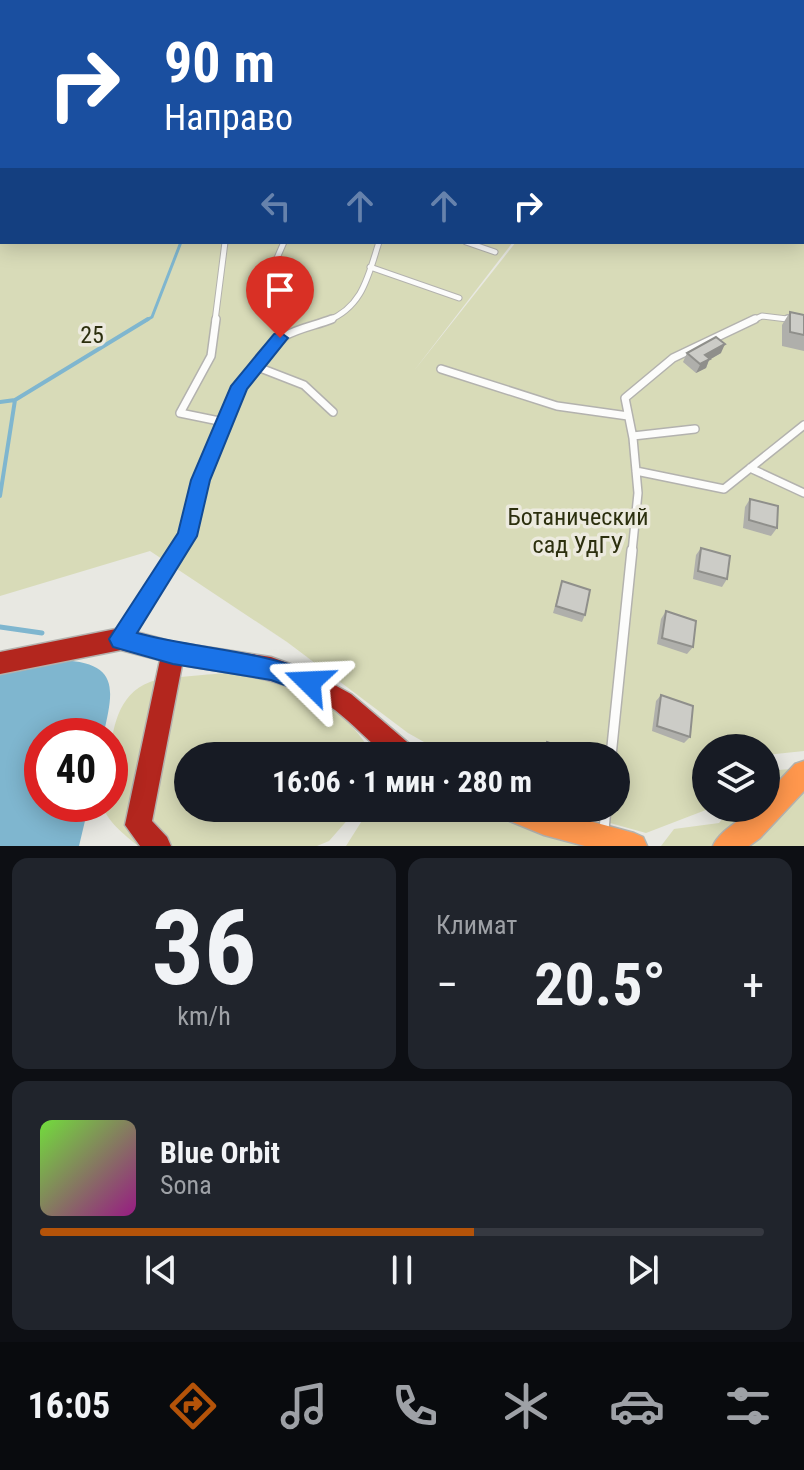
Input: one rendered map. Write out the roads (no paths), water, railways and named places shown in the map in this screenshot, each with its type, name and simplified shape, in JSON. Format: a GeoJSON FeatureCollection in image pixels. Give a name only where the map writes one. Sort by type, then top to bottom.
{"type":"FeatureCollection","features":[{"type":"Feature","properties":{"kind":"street"},"geometry":{"type":"LineString","coordinates":[[0,663],[121,639],[173,653],[271,668],[309,682],[343,702],[388,742]]}},
{"type":"Feature","properties":{"kind":"street"},"geometry":{"type":"LineString","coordinates":[[158,846],[138,825],[173,653]]}},
{"type":"Feature","properties":{"kind":"street"},"geometry":{"type":"LineString","coordinates":[[726,846],[751,829],[804,773]]}},
{"type":"Feature","properties":{"kind":"street"},"geometry":{"type":"LineString","coordinates":[[550,822],[603,840],[634,846]]}},
{"type":"Feature","properties":{"kind":"lane"},"geometry":{"type":"LineString","coordinates":[[224,422],[180,413],[211,356],[225,244]]}},
{"type":"Feature","properties":{"kind":"lane"},"geometry":{"type":"LineString","coordinates":[[274,265],[283,244]]}},
{"type":"Feature","properties":{"kind":"lane"},"geometry":{"type":"LineString","coordinates":[[121,639],[187,536],[201,480],[240,386],[280,338],[319,325],[353,306],[378,244]]}},
{"type":"Feature","properties":{"kind":"lane"},"geometry":{"type":"LineString","coordinates":[[472,244],[495,252]]}},
{"type":"Feature","properties":{"kind":"lane"},"geometry":{"type":"LineString","coordinates":[[370,267],[459,298]]}},
{"type":"Feature","properties":{"kind":"lane"},"geometry":{"type":"LineString","coordinates":[[612,742],[638,493],[633,436],[625,398],[673,358],[762,316],[804,321]]}},
{"type":"Feature","properties":{"kind":"lane"},"geometry":{"type":"LineString","coordinates":[[255,366],[304,385],[333,412]]}},
{"type":"Feature","properties":{"kind":"lane"},"geometry":{"type":"LineString","coordinates":[[441,369],[563,408],[602,416],[628,416]]}},
{"type":"Feature","properties":{"kind":"lane"},"geometry":{"type":"LineString","coordinates":[[636,471],[724,489],[804,425]]}},
{"type":"Feature","properties":{"kind":"lane"},"geometry":{"type":"LineString","coordinates":[[633,436],[695,429]]}},
{"type":"Feature","properties":{"kind":"lane"},"geometry":{"type":"LineString","coordinates":[[750,468],[804,493]]}},
{"type":"Feature","properties":{"kind":"lane"},"geometry":{"type":"LineString","coordinates":[[603,840],[605,822]]}},
{"type":"Feature","properties":{"kind":"water"},"geometry":{"type":"Polygon","coordinates":[[[61,660],[94,667],[103,673],[108,682],[110,692],[106,718],[24,718],[24,822],[85,822],[79,846],[0,846],[0,672],[61,660]]]}},
{"type":"Feature","properties":{"kind":"waterway"},"geometry":{"type":"LineString","coordinates":[[145,321],[152,317],[180,244]]}},
{"type":"Feature","properties":{"kind":"waterway"},"geometry":{"type":"LineString","coordinates":[[15,400],[148,319]]}},
{"type":"Feature","properties":{"kind":"waterway"},"geometry":{"type":"LineString","coordinates":[[0,402],[15,400]]}},
{"type":"Feature","properties":{"kind":"waterway"},"geometry":{"type":"LineString","coordinates":[[0,496],[15,400]]}},
{"type":"Feature","properties":{"kind":"waterway"},"geometry":{"type":"LineString","coordinates":[[0,627],[42,633]]}},
{"type":"Feature","properties":{"kind":"park label","name":"25"},"geometry":{"type":"Point","coordinates":[92,335]}},
{"type":"Feature","properties":{"kind":"park label","name":"Ботанический сад УдГУ"},"geometry":{"type":"Point","coordinates":[578,531]}}]}
